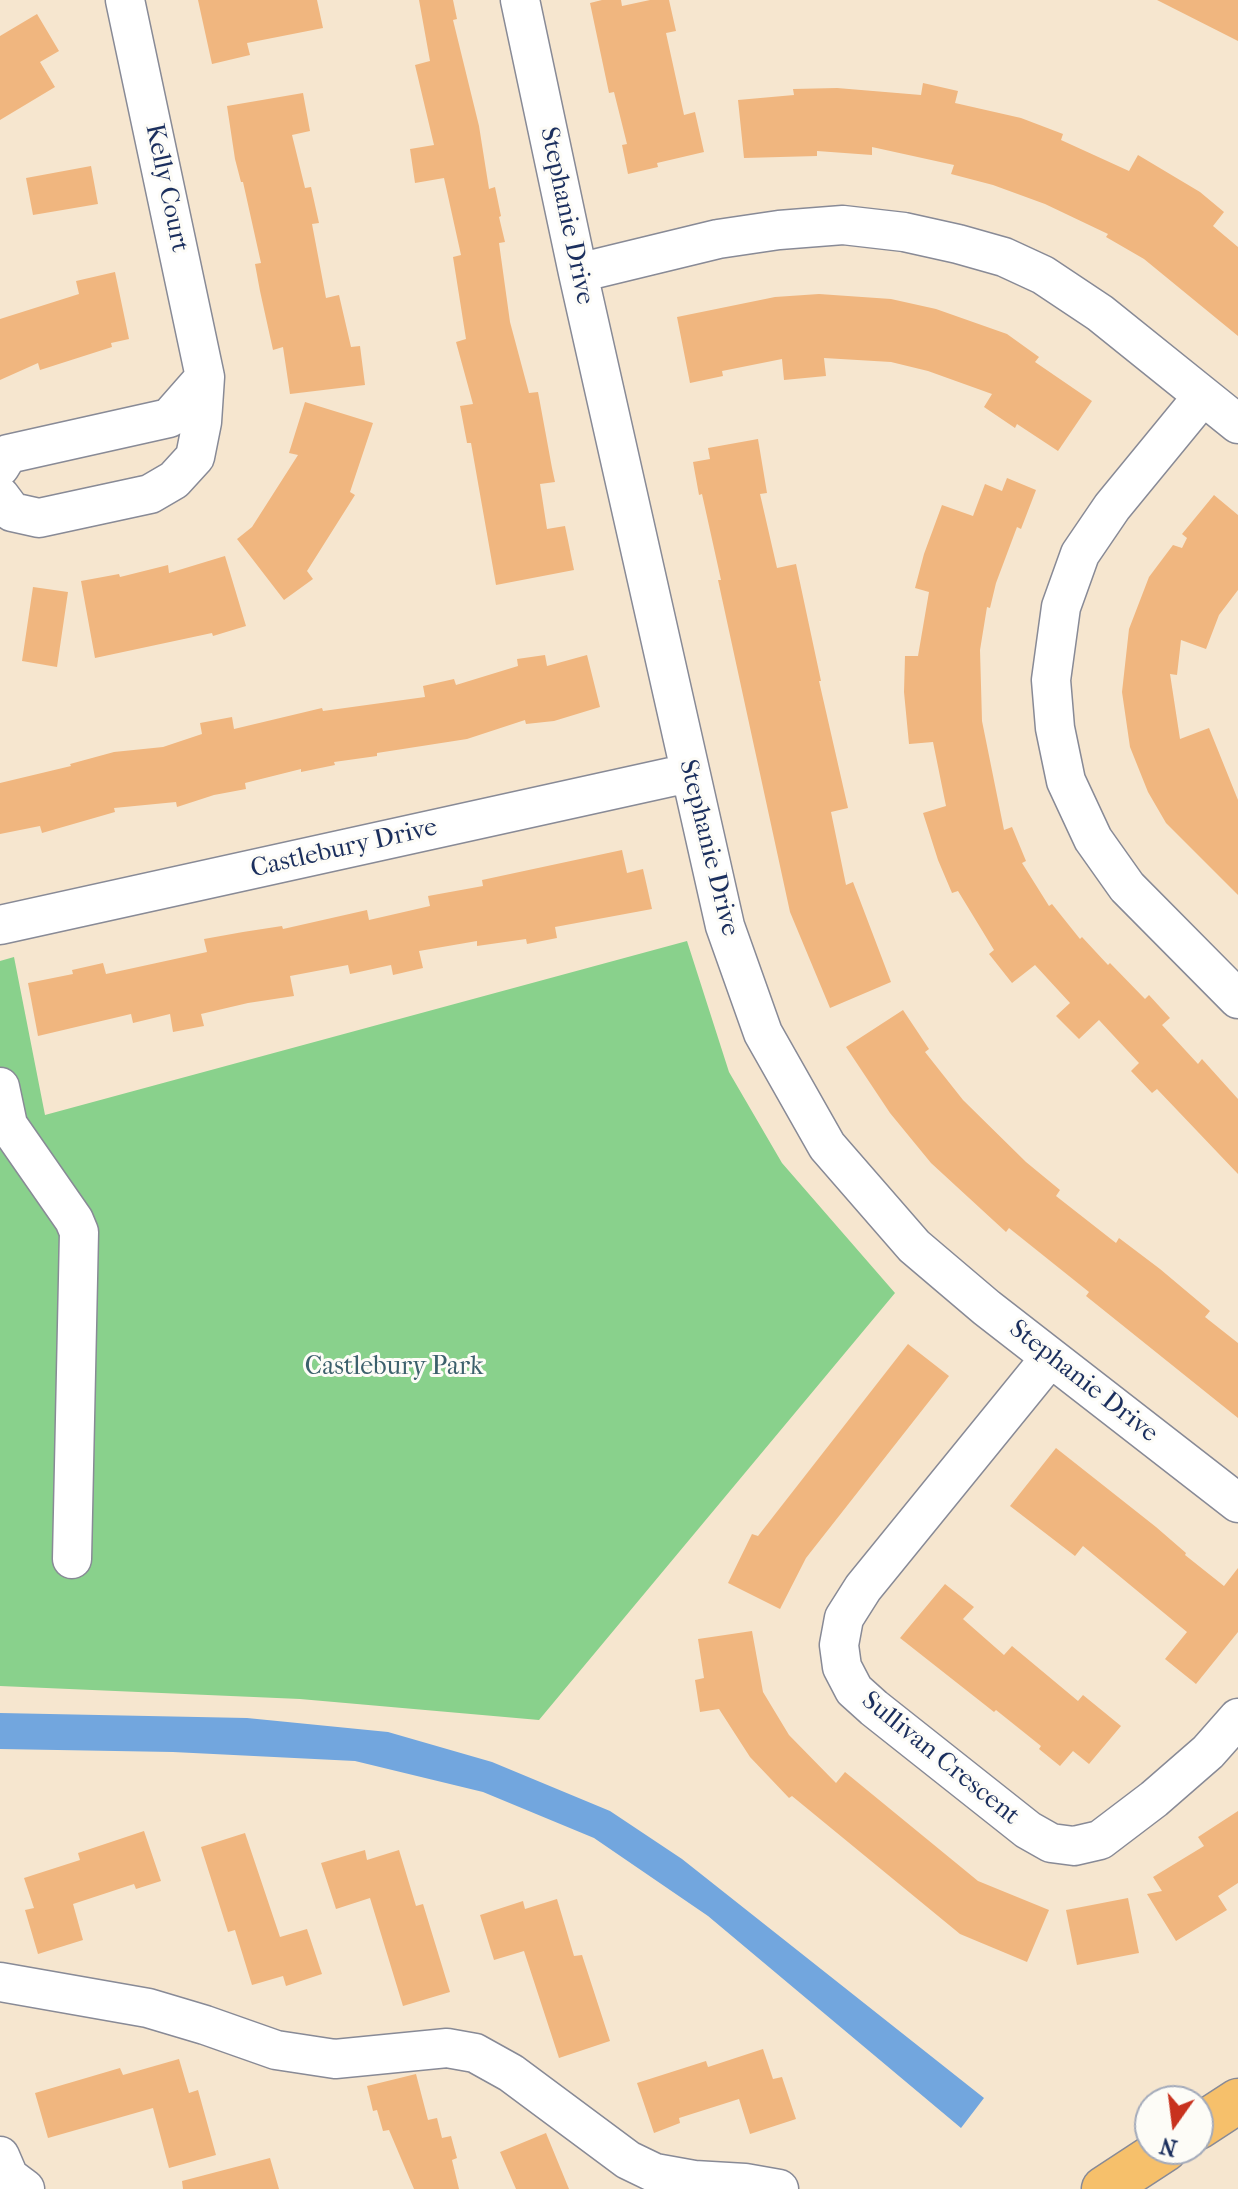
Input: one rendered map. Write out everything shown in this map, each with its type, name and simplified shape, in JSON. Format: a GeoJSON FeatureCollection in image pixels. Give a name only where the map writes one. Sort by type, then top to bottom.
{"type":"FeatureCollection","features":[{"type":"Feature","properties":{"kind":"main road"},"geometry":{"type":"LineString","coordinates":[[1214,2117],[1238,2101]]}},
{"type":"Feature","properties":{"kind":"main road"},"geometry":{"type":"LineString","coordinates":[[1104,2189],[1141,2165]]}},
{"type":"Feature","properties":{"kind":"street","name":"Kelly Court"},"geometry":{"type":"LineString","coordinates":[[0,496],[12,512],[39,518],[150,494],[174,480],[195,457],[202,422],[205,377],[125,0]]}},
{"type":"Feature","properties":{"kind":"street","name":"Stephanie Drive"},"geometry":{"type":"LineString","coordinates":[[520,0],[689,773],[725,926],[763,1033],[824,1140],[914,1246],[1050,1358],[1238,1503]]}},
{"type":"Feature","properties":{"kind":"street"},"geometry":{"type":"LineString","coordinates":[[578,273],[718,239],[779,230],[843,225],[904,232],[1004,257],[1043,275],[1100,313],[1238,424]]}},
{"type":"Feature","properties":{"kind":"street"},"geometry":{"type":"LineString","coordinates":[[0,467],[8,454],[169,418],[205,377]]}},
{"type":"Feature","properties":{"kind":"street"},"geometry":{"type":"LineString","coordinates":[[1203,396],[1112,507],[1080,554],[1061,607],[1051,680],[1055,728],[1066,781],[1093,839],[1127,887],[1238,999]]}},
{"type":"Feature","properties":{"kind":"street","name":"Castlebury Drive"},"geometry":{"type":"LineString","coordinates":[[0,925],[689,773]]}},
{"type":"Feature","properties":{"kind":"street"},"geometry":{"type":"LineString","coordinates":[[0,1087],[8,1125],[74,1220],[79,1232],[72,1559]]}},
{"type":"Feature","properties":{"kind":"street","name":"Sullivan Crescent"},"geometry":{"type":"LineString","coordinates":[[1050,1358],[863,1588],[844,1618],[839,1645],[842,1667],[854,1690],[1028,1830],[1051,1843],[1074,1846],[1100,1840],[1154,1799],[1197,1761],[1238,1718]]}},
{"type":"Feature","properties":{"kind":"street"},"geometry":{"type":"LineString","coordinates":[[0,1982],[148,2008],[276,2050],[335,2059],[436,2049],[475,2053],[511,2073],[628,2160],[655,2173],[779,2189]]}},
{"type":"Feature","properties":{"kind":"street"},"geometry":{"type":"LineString","coordinates":[[0,2156],[9,2177],[25,2189]]}},
{"type":"Feature","properties":{"kind":"green space","name":"Castlebury Park"},"geometry":{"type":"Polygon","coordinates":[[[687,941],[729,1072],[782,1163],[895,1293],[539,1720],[300,1699],[0,1686],[0,961],[14,957],[45,1115],[687,941]]]}},
{"type":"Feature","properties":{"kind":"water"},"geometry":{"type":"Polygon","coordinates":[[[0,1713],[247,1718],[388,1732],[492,1762],[610,1811],[682,1859],[984,2098],[961,2128],[708,1916],[594,1838],[483,1792],[355,1761],[173,1752],[0,1749],[0,1713]]]}},
{"type":"Feature","properties":{"kind":"building"},"geometry":{"type":"Polygon","coordinates":[[[198,0],[317,0],[323,28],[247,43],[250,55],[212,64],[198,0]]]}},
{"type":"Feature","properties":{"kind":"building"},"geometry":{"type":"Polygon","coordinates":[[[419,0],[453,0],[457,19],[453,20],[479,126],[489,189],[495,187],[501,216],[505,242],[499,243],[510,322],[529,393],[538,392],[555,482],[540,484],[547,529],[565,526],[574,570],[496,585],[471,443],[467,443],[460,406],[473,404],[456,342],[466,339],[453,257],[461,255],[444,178],[415,183],[410,149],[434,145],[415,65],[430,61],[419,0]]]}},
{"type":"Feature","properties":{"kind":"building"},"geometry":{"type":"Polygon","coordinates":[[[621,0],[622,6],[650,0],[669,0],[676,31],[666,33],[684,115],[695,112],[704,152],[657,163],[658,167],[628,174],[622,145],[627,144],[614,92],[609,93],[590,3],[621,0]]]}},
{"type":"Feature","properties":{"kind":"building"},"geometry":{"type":"Polygon","coordinates":[[[1157,0],[1238,0],[1238,41],[1157,0]]]}},
{"type":"Feature","properties":{"kind":"building"},"geometry":{"type":"Polygon","coordinates":[[[37,14],[59,51],[40,62],[55,87],[0,120],[0,36],[37,14]]]}},
{"type":"Feature","properties":{"kind":"building"},"geometry":{"type":"Polygon","coordinates":[[[923,83],[958,91],[955,103],[1021,118],[1063,134],[1061,140],[1129,171],[1138,155],[1200,192],[1224,212],[1213,226],[1238,247],[1238,336],[1144,259],[1106,237],[1108,234],[1045,204],[951,174],[954,165],[872,147],[872,155],[817,151],[817,156],[744,158],[738,100],[794,95],[793,89],[837,88],[921,95],[923,83]]]}},
{"type":"Feature","properties":{"kind":"building"},"geometry":{"type":"Polygon","coordinates":[[[303,93],[310,131],[292,135],[305,188],[311,187],[319,223],[312,224],[326,298],[339,295],[351,347],[360,346],[365,385],[290,394],[283,347],[273,350],[260,291],[255,264],[261,263],[235,159],[227,106],[303,93]]]}},
{"type":"Feature","properties":{"kind":"building"},"geometry":{"type":"Polygon","coordinates":[[[91,166],[98,204],[33,215],[26,178],[91,166]]]}},
{"type":"Feature","properties":{"kind":"building"},"geometry":{"type":"Polygon","coordinates":[[[115,272],[129,339],[40,370],[38,363],[0,380],[0,319],[79,294],[76,281],[115,272]]]}},
{"type":"Feature","properties":{"kind":"building"},"geometry":{"type":"Polygon","coordinates":[[[819,294],[891,299],[936,309],[1007,334],[1039,357],[1035,362],[1092,401],[1058,451],[984,407],[992,394],[928,371],[891,362],[824,358],[826,376],[784,380],[782,359],[722,371],[723,376],[690,383],[677,317],[775,297],[819,294]]]}},
{"type":"Feature","properties":{"kind":"building"},"geometry":{"type":"Polygon","coordinates":[[[305,402],[373,423],[350,492],[355,495],[307,571],[313,579],[284,600],[237,539],[252,527],[298,455],[289,453],[305,402]]]}},
{"type":"Feature","properties":{"kind":"building"},"geometry":{"type":"Polygon","coordinates":[[[758,439],[767,493],[760,494],[777,568],[796,564],[848,808],[831,812],[846,885],[853,882],[891,982],[830,1008],[790,912],[718,580],[721,580],[693,462],[710,459],[708,448],[758,439]]]}},
{"type":"Feature","properties":{"kind":"building"},"geometry":{"type":"Polygon","coordinates":[[[1007,478],[1036,490],[1021,529],[1017,527],[990,608],[987,607],[980,650],[982,721],[1004,830],[1012,827],[1026,861],[1022,863],[1049,906],[1052,904],[1080,939],[1082,937],[1145,999],[1149,995],[1170,1018],[1162,1025],[1198,1064],[1202,1059],[1238,1099],[1238,1174],[1157,1089],[1152,1093],[1131,1071],[1139,1063],[1099,1020],[1079,1039],[1056,1016],[1070,1003],[1035,965],[1012,983],[989,954],[994,950],[958,891],[952,893],[938,860],[923,813],[946,806],[933,742],[909,744],[904,692],[905,656],[918,656],[929,592],[915,588],[942,505],[973,516],[985,484],[1002,491],[1007,478]]]}},
{"type":"Feature","properties":{"kind":"building"},"geometry":{"type":"Polygon","coordinates":[[[1214,495],[1238,515],[1238,590],[1219,615],[1206,649],[1181,640],[1177,675],[1170,674],[1180,739],[1209,728],[1238,800],[1238,895],[1166,823],[1148,792],[1130,747],[1122,692],[1129,629],[1149,577],[1173,545],[1182,548],[1187,538],[1182,534],[1214,495]]]}},
{"type":"Feature","properties":{"kind":"building"},"geometry":{"type":"Polygon","coordinates":[[[225,556],[246,626],[213,636],[212,633],[95,658],[81,581],[119,574],[120,577],[168,565],[169,573],[225,556]]]}},
{"type":"Feature","properties":{"kind":"building"},"geometry":{"type":"Polygon","coordinates":[[[33,587],[68,592],[57,667],[22,661],[33,587]]]}},
{"type":"Feature","properties":{"kind":"building"},"geometry":{"type":"Polygon","coordinates":[[[545,655],[547,666],[587,655],[600,707],[554,721],[526,724],[525,720],[467,739],[377,753],[377,756],[334,762],[335,765],[301,772],[301,769],[245,783],[246,789],[177,807],[176,802],[114,808],[115,812],[42,833],[40,826],[0,834],[0,783],[114,752],[163,747],[202,734],[200,723],[232,717],[234,729],[322,708],[323,711],[425,697],[423,686],[454,679],[456,685],[518,666],[517,659],[545,655]]]}},
{"type":"Feature","properties":{"kind":"building"},"geometry":{"type":"Polygon","coordinates":[[[622,850],[627,873],[643,869],[652,909],[555,927],[557,938],[527,944],[526,939],[477,946],[477,941],[419,951],[423,968],[393,975],[391,965],[350,974],[348,965],[290,976],[294,996],[201,1014],[204,1026],[173,1032],[170,1014],[133,1023],[131,1014],[38,1036],[28,983],[73,974],[72,970],[103,963],[106,974],[207,952],[204,939],[282,926],[283,929],[367,910],[369,920],[430,906],[428,896],[483,886],[482,880],[622,850]]]}},
{"type":"Feature","properties":{"kind":"building"},"geometry":{"type":"Polygon","coordinates":[[[903,1010],[929,1049],[925,1052],[963,1100],[1026,1162],[1060,1190],[1056,1196],[1116,1243],[1119,1238],[1160,1269],[1210,1311],[1205,1317],[1238,1343],[1238,1418],[1086,1296],[1089,1292],[1009,1228],[1006,1232],[931,1163],[890,1113],[846,1047],[903,1010]]]}},
{"type":"Feature","properties":{"kind":"building"},"geometry":{"type":"Polygon","coordinates":[[[908,1344],[949,1376],[806,1558],[780,1609],[728,1583],[752,1534],[758,1536],[908,1344]]]}},
{"type":"Feature","properties":{"kind":"building"},"geometry":{"type":"Polygon","coordinates":[[[1056,1448],[1156,1527],[1224,1586],[1238,1568],[1238,1632],[1196,1684],[1165,1659],[1187,1632],[1083,1546],[1075,1556],[1010,1506],[1056,1448]]]}},
{"type":"Feature","properties":{"kind":"building"},"geometry":{"type":"Polygon","coordinates":[[[945,1584],[974,1607],[963,1619],[1004,1655],[1012,1646],[1078,1701],[1083,1695],[1121,1726],[1089,1764],[1073,1751],[1060,1766],[1039,1749],[1041,1746],[996,1710],[994,1712],[900,1638],[945,1584]]]}},
{"type":"Feature","properties":{"kind":"building"},"geometry":{"type":"Polygon","coordinates":[[[752,1631],[763,1692],[789,1735],[836,1783],[845,1772],[978,1881],[1049,1910],[1027,1962],[960,1934],[792,1796],[789,1798],[750,1757],[719,1709],[700,1712],[695,1680],[704,1678],[698,1639],[752,1631]]]}},
{"type":"Feature","properties":{"kind":"building"},"geometry":{"type":"Polygon","coordinates":[[[1238,1811],[1238,1883],[1218,1896],[1227,1910],[1176,1941],[1147,1894],[1162,1891],[1153,1877],[1204,1846],[1198,1837],[1238,1811]]]}},
{"type":"Feature","properties":{"kind":"building"},"geometry":{"type":"Polygon","coordinates":[[[144,1831],[161,1881],[136,1889],[134,1884],[73,1904],[83,1940],[38,1954],[25,1910],[34,1908],[24,1878],[80,1860],[78,1853],[144,1831]]]}},
{"type":"Feature","properties":{"kind":"building"},"geometry":{"type":"Polygon","coordinates":[[[245,1833],[280,1937],[307,1929],[322,1974],[286,1986],[283,1976],[252,1985],[235,1930],[228,1932],[201,1847],[245,1833]]]}},
{"type":"Feature","properties":{"kind":"building"},"geometry":{"type":"Polygon","coordinates":[[[365,1850],[367,1860],[399,1850],[416,1906],[423,1904],[450,1992],[403,2006],[370,1898],[336,1909],[321,1863],[365,1850]]]}},
{"type":"Feature","properties":{"kind":"building"},"geometry":{"type":"Polygon","coordinates":[[[1128,1898],[1139,1953],[1077,1965],[1066,1910],[1128,1898]]]}},
{"type":"Feature","properties":{"kind":"building"},"geometry":{"type":"Polygon","coordinates":[[[557,1899],[574,1956],[582,1955],[610,2041],[559,2058],[524,1951],[494,1960],[480,1915],[523,1901],[525,1909],[557,1899]]]}},
{"type":"Feature","properties":{"kind":"building"},"geometry":{"type":"Polygon","coordinates":[[[763,2049],[773,2079],[782,2077],[796,2119],[750,2134],[739,2099],[679,2118],[680,2123],[654,2133],[637,2083],[706,2061],[708,2067],[763,2049]]]}},
{"type":"Feature","properties":{"kind":"building"},"geometry":{"type":"Polygon","coordinates":[[[179,2059],[189,2093],[198,2090],[216,2155],[169,2168],[153,2108],[48,2138],[35,2093],[120,2068],[123,2075],[179,2059]]]}},
{"type":"Feature","properties":{"kind":"building"},"geometry":{"type":"Polygon","coordinates":[[[416,2074],[428,2120],[437,2118],[442,2138],[451,2136],[457,2158],[452,2160],[459,2189],[414,2189],[389,2130],[383,2131],[377,2110],[373,2111],[367,2086],[416,2074]]]}},
{"type":"Feature","properties":{"kind":"building"},"geometry":{"type":"Polygon","coordinates":[[[546,2133],[569,2189],[516,2189],[500,2152],[546,2133]]]}},
{"type":"Feature","properties":{"kind":"building"},"geometry":{"type":"Polygon","coordinates":[[[270,2158],[279,2189],[183,2189],[182,2181],[270,2158]]]}}]}
